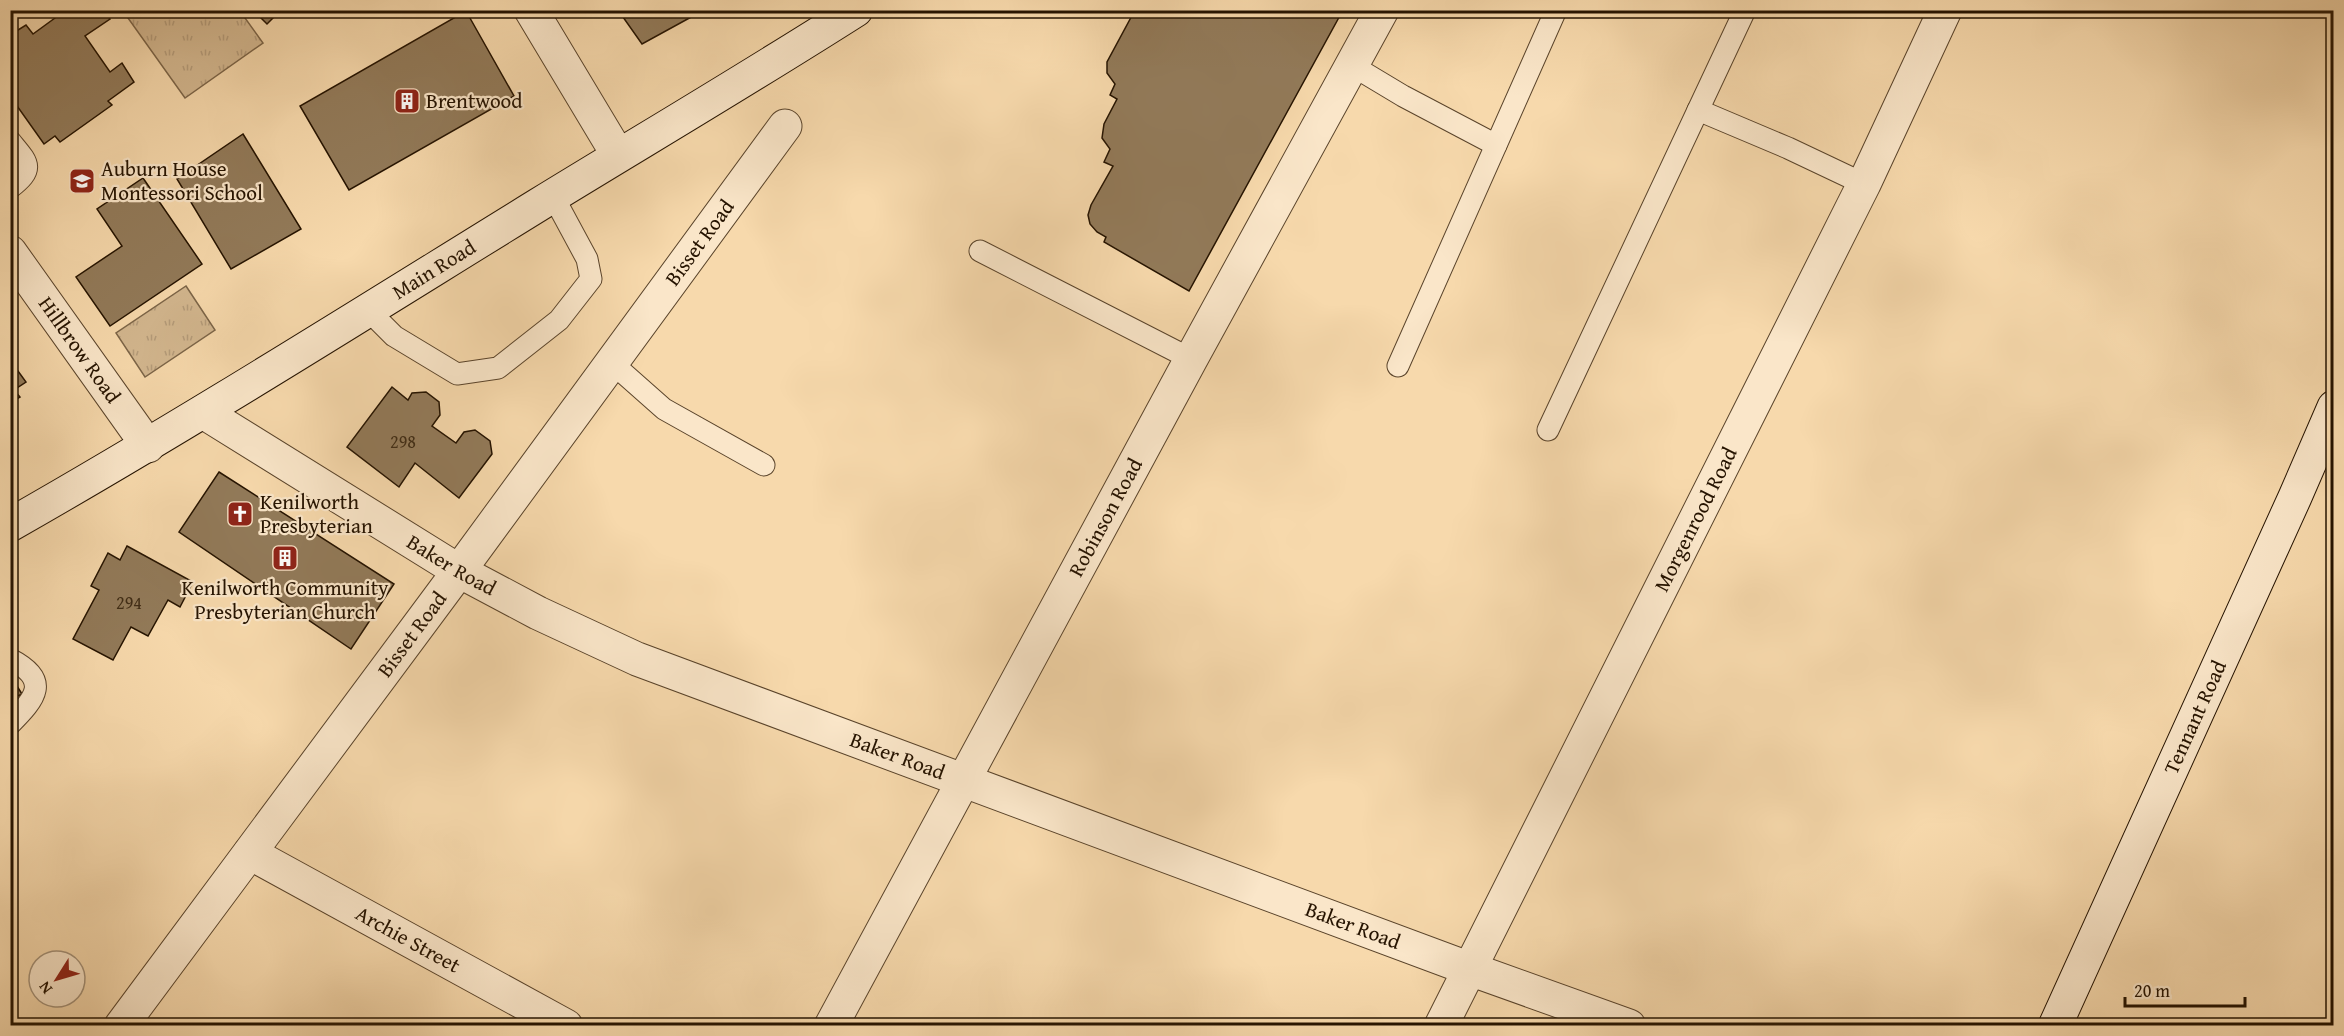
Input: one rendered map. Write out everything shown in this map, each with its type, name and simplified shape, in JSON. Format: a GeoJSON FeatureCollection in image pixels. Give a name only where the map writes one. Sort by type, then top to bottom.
{"type":"FeatureCollection","features":[{"type":"Feature","properties":{"kind":"street"},"geometry":{"type":"LineString","coordinates":[[531,10],[618,155]]}},
{"type":"Feature","properties":{"kind":"street","name":"Robinson Road"},"geometry":{"type":"LineString","coordinates":[[831,1026],[1382,10]]}},
{"type":"Feature","properties":{"kind":"street","name":"Morgenrood Road"},"geometry":{"type":"LineString","coordinates":[[1441,1026],[1864,184],[1946,10]]}},
{"type":"Feature","properties":{"kind":"street","name":"Main Road"},"geometry":{"type":"LineString","coordinates":[[10,525],[148,446],[618,155],[756,74],[836,16]]}},
{"type":"Feature","properties":{"kind":"street","name":"Bisset Road"},"geometry":{"type":"LineString","coordinates":[[121,1026],[459,572],[785,126]]}},
{"type":"Feature","properties":{"kind":"street","name":"Hillbrow Road"},"geometry":{"type":"LineString","coordinates":[[10,252],[148,446]]}},
{"type":"Feature","properties":{"kind":"street","name":"Tennant Road"},"geometry":{"type":"LineString","coordinates":[[2055,1026],[2334,407]]}},
{"type":"Feature","properties":{"kind":"street","name":"Baker Road"},"geometry":{"type":"LineString","coordinates":[[203,412],[459,572],[538,613],[637,658],[1470,969],[1629,1026]]}},
{"type":"Feature","properties":{"kind":"street","name":"Archie Street"},"geometry":{"type":"LineString","coordinates":[[250,854],[566,1026]]}},
{"type":"Feature","properties":{"kind":"lane"},"geometry":{"type":"LineString","coordinates":[[1398,366],[1556,10]]}},
{"type":"Feature","properties":{"kind":"lane"},"geometry":{"type":"LineString","coordinates":[[1548,430],[1745,10]]}},
{"type":"Feature","properties":{"kind":"lane"},"geometry":{"type":"LineString","coordinates":[[1353,66],[1403,96],[1496,145]]}},
{"type":"Feature","properties":{"kind":"lane"},"geometry":{"type":"LineString","coordinates":[[1698,110],[1788,148],[1864,184]]}},
{"type":"Feature","properties":{"kind":"lane"},"geometry":{"type":"LineString","coordinates":[[10,141],[28,164],[23,178],[10,188]]}},
{"type":"Feature","properties":{"kind":"lane"},"geometry":{"type":"LineString","coordinates":[[368,310],[394,336],[457,374],[498,368],[559,320],[591,279],[587,259],[553,196]]}},
{"type":"Feature","properties":{"kind":"lane"},"geometry":{"type":"LineString","coordinates":[[980,251],[1191,359]]}},
{"type":"Feature","properties":{"kind":"lane"},"geometry":{"type":"LineString","coordinates":[[612,363],[664,409],[764,465]]}},
{"type":"Feature","properties":{"kind":"lane"},"geometry":{"type":"LineString","coordinates":[[10,658],[24,665],[35,678],[37,689],[28,706],[10,724]]}},
{"type":"Feature","properties":{"kind":"green space"},"geometry":{"type":"Polygon","coordinates":[[[123,11],[240,11],[263,43],[185,98],[123,11]]]}},
{"type":"Feature","properties":{"kind":"green space"},"geometry":{"type":"Polygon","coordinates":[[[186,286],[215,330],[145,377],[116,333],[186,286]]]}},
{"type":"Feature","properties":{"kind":"building"},"geometry":{"type":"Polygon","coordinates":[[[66,10],[104,10],[110,19],[85,36],[110,72],[122,63],[134,82],[108,101],[112,105],[60,142],[55,136],[44,144],[10,96],[10,83],[13,82],[10,79],[10,35],[26,25],[33,34],[66,10]]]}},
{"type":"Feature","properties":{"kind":"building"},"geometry":{"type":"Polygon","coordinates":[[[253,10],[281,10],[267,24],[253,10]]]}},
{"type":"Feature","properties":{"kind":"building"},"geometry":{"type":"Polygon","coordinates":[[[618,10],[704,10],[642,44],[618,10]]]}},
{"type":"Feature","properties":{"kind":"building"},"geometry":{"type":"Polygon","coordinates":[[[1135,10],[1343,10],[1189,291],[1104,242],[1106,237],[1090,224],[1088,215],[1091,205],[1113,166],[1104,162],[1110,149],[1102,138],[1104,124],[1117,99],[1110,95],[1115,84],[1107,73],[1107,62],[1135,10]]]}},
{"type":"Feature","properties":{"kind":"building","name":"Brentwood"},"geometry":{"type":"Polygon","coordinates":[[[466,11],[514,96],[349,190],[300,106],[466,11]]]}},
{"type":"Feature","properties":{"kind":"building"},"geometry":{"type":"Polygon","coordinates":[[[243,134],[301,229],[231,269],[177,179],[243,134]]]}},
{"type":"Feature","properties":{"kind":"building"},"geometry":{"type":"Polygon","coordinates":[[[143,178],[202,264],[110,326],[76,277],[122,246],[97,209],[143,178]]]}},
{"type":"Feature","properties":{"kind":"building"},"geometry":{"type":"Polygon","coordinates":[[[10,360],[26,382],[14,390],[20,397],[10,403],[10,360]]]}},
{"type":"Feature","properties":{"kind":"building"},"geometry":{"type":"Polygon","coordinates":[[[392,387],[408,400],[412,393],[426,392],[439,402],[440,415],[432,426],[456,443],[464,432],[475,430],[490,441],[492,454],[459,498],[415,463],[399,487],[347,447],[392,387]]]}},
{"type":"Feature","properties":{"kind":"building","name":"Kenilworth Community Presbyterian Church"},"geometry":{"type":"Polygon","coordinates":[[[219,472],[394,584],[351,649],[179,532],[219,472]]]}},
{"type":"Feature","properties":{"kind":"building"},"geometry":{"type":"Polygon","coordinates":[[[127,546],[193,582],[180,607],[168,600],[148,636],[131,627],[113,660],[73,639],[99,590],[91,586],[108,553],[120,560],[127,546]]]}},
{"type":"Feature","properties":{"kind":"building"},"geometry":{"type":"Polygon","coordinates":[[[10,675],[22,694],[10,700],[10,675]]]}},
{"type":"Feature","properties":{"kind":"place","name":"Brentwood"},"geometry":{"type":"Point","coordinates":[407,101]}},
{"type":"Feature","properties":{"kind":"place","name":"Auburn House Montessori School"},"geometry":{"type":"Point","coordinates":[82,181]}},
{"type":"Feature","properties":{"kind":"place","name":"Kenilworth Presbyterian"},"geometry":{"type":"Point","coordinates":[240,514]}},
{"type":"Feature","properties":{"kind":"place","name":"Kenilworth Community Presbyterian Church"},"geometry":{"type":"Point","coordinates":[285,558]}}]}
